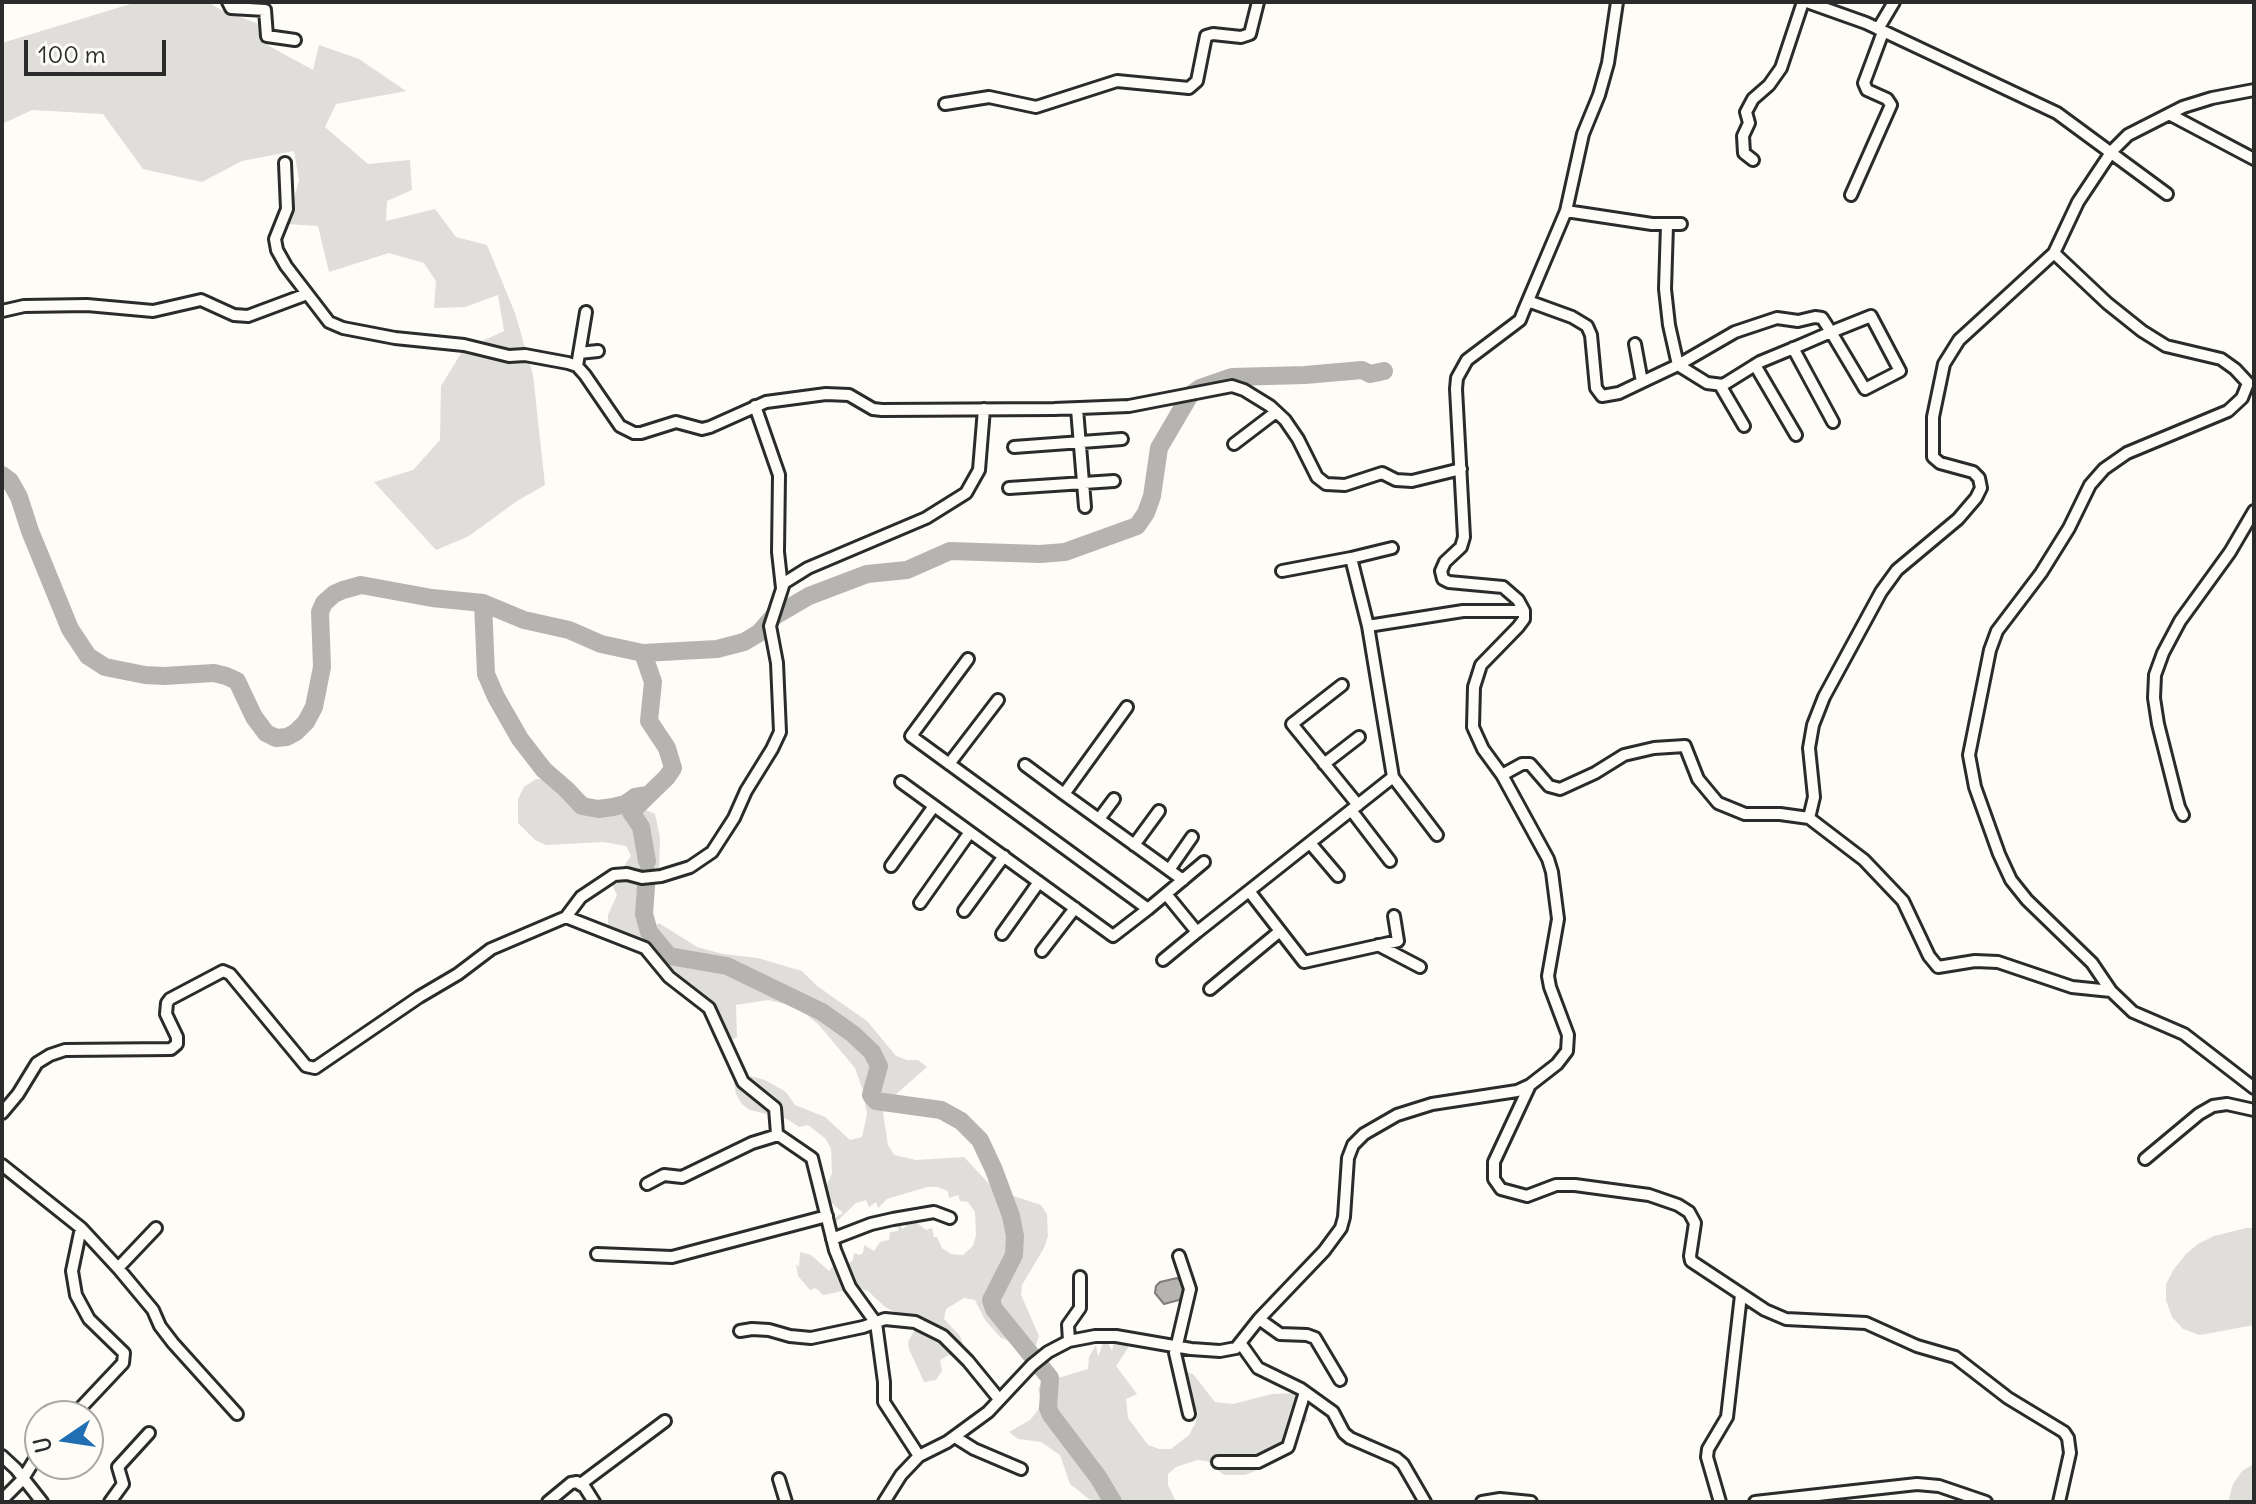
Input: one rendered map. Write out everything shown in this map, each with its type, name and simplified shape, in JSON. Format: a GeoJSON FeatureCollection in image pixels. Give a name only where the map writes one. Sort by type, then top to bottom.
{"type":"FeatureCollection","features":[{"type":"Feature","properties":{"kind":"street"},"geometry":{"type":"LineString","coordinates":[[228,2],[231,8],[265,10],[267,36],[295,40]]}},
{"type":"Feature","properties":{"kind":"street"},"geometry":{"type":"LineString","coordinates":[[945,104],[989,97],[1036,107],[1076,96],[1101,84],[1125,80],[1189,88],[1197,81],[1206,36],[1250,34],[1258,2]]}},
{"type":"Feature","properties":{"kind":"street"},"geometry":{"type":"LineString","coordinates":[[884,1502],[901,1475],[919,1456],[955,1437],[988,1412],[1032,1365],[1069,1341],[1116,1336],[1220,1351],[1241,1344],[1259,1319],[1316,1260],[1341,1228],[1348,1158],[1353,1145],[1364,1134],[1387,1120],[1423,1107],[1503,1095],[1530,1085],[1557,1064],[1569,1044],[1548,976],[1557,930],[1557,896],[1548,859],[1473,727],[1474,687],[1481,665],[1521,624],[1524,611],[1518,600],[1503,587],[1458,584],[1445,581],[1442,576],[1445,562],[1463,540],[1456,389],[1459,374],[1475,353],[1520,320],[1566,211],[1583,134],[1608,63],[1617,2]]}},
{"type":"Feature","properties":{"kind":"street"},"geometry":{"type":"LineString","coordinates":[[1753,160],[1744,153],[1743,137],[1749,123],[1746,112],[1753,99],[1769,85],[1781,68],[1805,2],[1881,30],[2057,113],[2167,194]]}},
{"type":"Feature","properties":{"kind":"street"},"geometry":{"type":"LineString","coordinates":[[1851,195],[1891,105],[1887,99],[1867,90],[1864,83],[1881,30],[1894,2]]}},
{"type":"Feature","properties":{"kind":"street"},"geometry":{"type":"LineString","coordinates":[[1809,818],[1814,797],[1809,748],[1813,725],[1824,697],[1881,592],[1897,570],[1958,519],[1981,488],[1977,475],[1940,463],[1933,457],[1933,417],[1944,364],[1959,340],[2054,253],[2078,202],[2112,151],[2138,128],[2212,98],[2254,90]]}},
{"type":"Feature","properties":{"kind":"street"},"geometry":{"type":"LineString","coordinates":[[2169,114],[2254,159]]}},
{"type":"Feature","properties":{"kind":"street"},"geometry":{"type":"LineString","coordinates":[[285,163],[287,209],[276,245],[286,266],[329,322],[343,328],[395,338],[464,345],[509,356],[552,359],[577,366],[620,426],[634,433],[676,422],[702,429],[755,406],[792,397],[849,395],[873,409],[882,410],[1077,409],[1129,406],[1238,387],[1276,412],[1298,439],[1320,482],[1332,486],[1382,473],[1396,480],[1412,481],[1461,469]]}},
{"type":"Feature","properties":{"kind":"street"},"geometry":{"type":"LineString","coordinates":[[1566,211],[1667,225],[1681,224]]}},
{"type":"Feature","properties":{"kind":"street"},"geometry":{"type":"LineString","coordinates":[[1528,301],[1572,317],[1587,326],[1591,335],[1596,388],[1602,396],[1619,393],[1678,365],[1735,332],[1777,318],[1798,321],[1822,318],[1831,332],[1865,389],[1900,371],[1871,316],[1831,332],[1793,348],[1755,365],[1720,385],[1707,383],[1678,365],[1665,289],[1667,225]]}},
{"type":"Feature","properties":{"kind":"street"},"geometry":{"type":"LineString","coordinates":[[2054,253],[2142,331],[2166,346],[2221,359],[2251,386],[2228,411],[2127,453],[2096,477],[2041,573],[2003,621],[1990,650],[1969,755],[1972,776],[2011,880],[2037,911],[2092,963],[2111,991],[2133,1012],[2184,1034],[2254,1088]]}},
{"type":"Feature","properties":{"kind":"street"},"geometry":{"type":"LineString","coordinates":[[2,311],[24,306],[87,305],[153,311],[201,300],[234,315],[248,316],[307,294]]}},
{"type":"Feature","properties":{"kind":"street"},"geometry":{"type":"LineString","coordinates":[[577,366],[586,312]]}},
{"type":"Feature","properties":{"kind":"street"},"geometry":{"type":"LineString","coordinates":[[1635,344],[1642,382]]}},
{"type":"Feature","properties":{"kind":"street"},"geometry":{"type":"LineString","coordinates":[[1793,348],[1833,422]]}},
{"type":"Feature","properties":{"kind":"street"},"geometry":{"type":"LineString","coordinates":[[579,353],[598,351]]}},
{"type":"Feature","properties":{"kind":"street"},"geometry":{"type":"LineString","coordinates":[[1755,365],[1796,435]]}},
{"type":"Feature","properties":{"kind":"street"},"geometry":{"type":"LineString","coordinates":[[1720,385],[1744,426]]}},
{"type":"Feature","properties":{"kind":"street"},"geometry":{"type":"LineString","coordinates":[[755,406],[779,475],[778,552],[782,588]]}},
{"type":"Feature","properties":{"kind":"street"},"geometry":{"type":"LineString","coordinates":[[2,1113],[37,1063],[50,1055],[65,1050],[171,1049],[177,1044],[177,1037],[166,1014],[167,1003],[223,971],[230,974],[306,1066],[315,1068],[491,949],[566,917],[581,897],[614,875],[627,874],[644,879],[661,876],[690,867],[712,852],[780,732],[779,678],[771,623],[782,588],[788,580],[808,568],[926,518],[966,493],[979,470],[984,409]]}},
{"type":"Feature","properties":{"kind":"street"},"geometry":{"type":"LineString","coordinates":[[1077,409],[1085,507]]}},
{"type":"Feature","properties":{"kind":"street"},"geometry":{"type":"LineString","coordinates":[[1234,444],[1276,412]]}},
{"type":"Feature","properties":{"kind":"street"},"geometry":{"type":"LineString","coordinates":[[1014,447],[1122,439]]}},
{"type":"Feature","properties":{"kind":"street"},"geometry":{"type":"LineString","coordinates":[[1009,488],[1114,481]]}},
{"type":"Feature","properties":{"kind":"street"},"geometry":{"type":"LineString","coordinates":[[2183,815],[2158,724],[2154,698],[2155,675],[2180,621],[2230,552],[2254,511]]}},
{"type":"Feature","properties":{"kind":"street"},"geometry":{"type":"LineString","coordinates":[[1282,571],[1392,548]]}},
{"type":"Feature","properties":{"kind":"street"},"geometry":{"type":"LineString","coordinates":[[1351,558],[1368,626],[1393,777],[1437,835]]}},
{"type":"Feature","properties":{"kind":"street"},"geometry":{"type":"LineString","coordinates":[[1368,626],[1463,611],[1524,611]]}},
{"type":"Feature","properties":{"kind":"street"},"geometry":{"type":"LineString","coordinates":[[968,659],[911,736],[1148,909]]}},
{"type":"Feature","properties":{"kind":"street"},"geometry":{"type":"LineString","coordinates":[[1342,685],[1292,724],[1324,764],[1390,861]]}},
{"type":"Feature","properties":{"kind":"street"},"geometry":{"type":"LineString","coordinates":[[949,764],[998,700]]}},
{"type":"Feature","properties":{"kind":"street"},"geometry":{"type":"LineString","coordinates":[[1064,794],[1127,707]]}},
{"type":"Feature","properties":{"kind":"street"},"geometry":{"type":"LineString","coordinates":[[1324,764],[1359,737]]}},
{"type":"Feature","properties":{"kind":"street"},"geometry":{"type":"LineString","coordinates":[[1502,775],[1515,767],[1530,764],[1549,786],[1560,789],[1624,755],[1683,746],[1689,751],[1703,786],[1718,803],[1745,814],[1809,818],[1864,860],[1903,901],[1929,956],[1938,967],[1986,960],[2072,987],[2111,991]]}},
{"type":"Feature","properties":{"kind":"street"},"geometry":{"type":"LineString","coordinates":[[1025,765],[1183,880]]}},
{"type":"Feature","properties":{"kind":"street"},"geometry":{"type":"LineString","coordinates":[[1163,960],[1393,777]]}},
{"type":"Feature","properties":{"kind":"street"},"geometry":{"type":"LineString","coordinates":[[901,782],[1113,936],[1204,862]]}},
{"type":"Feature","properties":{"kind":"street"},"geometry":{"type":"LineString","coordinates":[[1099,819],[1114,799]]}},
{"type":"Feature","properties":{"kind":"street"},"geometry":{"type":"LineString","coordinates":[[891,866],[934,806]]}},
{"type":"Feature","properties":{"kind":"street"},"geometry":{"type":"LineString","coordinates":[[1134,845],[1159,811]]}},
{"type":"Feature","properties":{"kind":"street"},"geometry":{"type":"LineString","coordinates":[[920,903],[970,832]]}},
{"type":"Feature","properties":{"kind":"street"},"geometry":{"type":"LineString","coordinates":[[1169,870],[1192,837]]}},
{"type":"Feature","properties":{"kind":"street"},"geometry":{"type":"LineString","coordinates":[[1310,843],[1338,876]]}},
{"type":"Feature","properties":{"kind":"street"},"geometry":{"type":"LineString","coordinates":[[964,911],[1004,856]]}},
{"type":"Feature","properties":{"kind":"street"},"geometry":{"type":"LineString","coordinates":[[1002,934],[1039,882]]}},
{"type":"Feature","properties":{"kind":"street"},"geometry":{"type":"LineString","coordinates":[[1249,891],[1304,962],[1398,941],[1394,916]]}},
{"type":"Feature","properties":{"kind":"street"},"geometry":{"type":"LineString","coordinates":[[1166,894],[1197,932]]}},
{"type":"Feature","properties":{"kind":"street"},"geometry":{"type":"LineString","coordinates":[[1042,951],[1075,908]]}},
{"type":"Feature","properties":{"kind":"street"},"geometry":{"type":"LineString","coordinates":[[566,917],[645,948],[669,977],[709,1008],[743,1082],[775,1108],[778,1135]]}},
{"type":"Feature","properties":{"kind":"street"},"geometry":{"type":"LineString","coordinates":[[1210,989],[1280,931]]}},
{"type":"Feature","properties":{"kind":"street"},"geometry":{"type":"LineString","coordinates":[[1378,945],[1420,967]]}},
{"type":"Feature","properties":{"kind":"street"},"geometry":{"type":"LineString","coordinates":[[1530,1085],[1498,1149],[1492,1171],[1498,1187],[1515,1195],[1527,1196],[1556,1185],[1575,1185],[1649,1195],[1684,1207],[1695,1223],[1691,1261],[1765,1310],[1786,1319],[1866,1323],[1907,1342],[1955,1357],[2008,1398],[2064,1432],[2070,1453],[2059,1502]]}},
{"type":"Feature","properties":{"kind":"street"},"geometry":{"type":"LineString","coordinates":[[2145,1159],[2213,1106],[2227,1104],[2254,1110]]}},
{"type":"Feature","properties":{"kind":"street"},"geometry":{"type":"LineString","coordinates":[[647,1184],[664,1175],[682,1177],[756,1141],[778,1135],[812,1158],[832,1239],[850,1287],[876,1323],[884,1402],[919,1456]]}},
{"type":"Feature","properties":{"kind":"street"},"geometry":{"type":"LineString","coordinates":[[2,1165],[81,1228],[153,1310],[173,1343],[237,1414]]}},
{"type":"Feature","properties":{"kind":"street"},"geometry":{"type":"LineString","coordinates":[[832,1239],[887,1220],[934,1212],[950,1218]]}},
{"type":"Feature","properties":{"kind":"street"},"geometry":{"type":"LineString","coordinates":[[597,1254],[672,1257],[827,1216]]}},
{"type":"Feature","properties":{"kind":"street"},"geometry":{"type":"LineString","coordinates":[[81,1228],[72,1271],[76,1295],[84,1313],[121,1349],[125,1357],[88,1400]]}},
{"type":"Feature","properties":{"kind":"street"},"geometry":{"type":"LineString","coordinates":[[118,1268],[156,1228]]}},
{"type":"Feature","properties":{"kind":"street"},"geometry":{"type":"LineString","coordinates":[[1179,1256],[1190,1289],[1175,1359],[1189,1414]]}},
{"type":"Feature","properties":{"kind":"street"},"geometry":{"type":"LineString","coordinates":[[1069,1341],[1068,1325],[1080,1308],[1080,1277]]}},
{"type":"Feature","properties":{"kind":"street"},"geometry":{"type":"LineString","coordinates":[[1720,1502],[1707,1457],[1708,1449],[1727,1417],[1741,1295]]}},
{"type":"Feature","properties":{"kind":"street"},"geometry":{"type":"LineString","coordinates":[[740,1331],[769,1330],[811,1338],[885,1319],[915,1322],[943,1336],[999,1399]]}},
{"type":"Feature","properties":{"kind":"street"},"geometry":{"type":"LineString","coordinates":[[1259,1319],[1280,1334],[1315,1338],[1340,1380]]}},
{"type":"Feature","properties":{"kind":"street"},"geometry":{"type":"LineString","coordinates":[[1241,1344],[1258,1368],[1305,1392],[1333,1412],[1350,1438],[1403,1464],[1425,1502]]}},
{"type":"Feature","properties":{"kind":"street"},"geometry":{"type":"LineString","coordinates":[[1218,1462],[1258,1462],[1288,1447],[1305,1392]]}},
{"type":"Feature","properties":{"kind":"street"},"geometry":{"type":"LineString","coordinates":[[581,1485],[665,1421]]}},
{"type":"Feature","properties":{"kind":"street"},"geometry":{"type":"LineString","coordinates":[[110,1502],[123,1484],[118,1467],[149,1433]]}},
{"type":"Feature","properties":{"kind":"street"},"geometry":{"type":"LineString","coordinates":[[955,1437],[974,1449],[1021,1469]]}},
{"type":"Feature","properties":{"kind":"street"},"geometry":{"type":"LineString","coordinates":[[2,1456],[42,1502]]}},
{"type":"Feature","properties":{"kind":"street"},"geometry":{"type":"LineString","coordinates":[[2,1500],[24,1477]]}},
{"type":"Feature","properties":{"kind":"street"},"geometry":{"type":"LineString","coordinates":[[779,1479],[786,1502]]}},
{"type":"Feature","properties":{"kind":"street"},"geometry":{"type":"LineString","coordinates":[[548,1502],[571,1483],[577,1482],[594,1502]]}},
{"type":"Feature","properties":{"kind":"street"},"geometry":{"type":"LineString","coordinates":[[1755,1502],[1917,1484],[1939,1486],[1986,1502]]}},
{"type":"Feature","properties":{"kind":"street"},"geometry":{"type":"LineString","coordinates":[[1482,1502],[1500,1499],[1531,1502]]}},
{"type":"Feature","properties":{"kind":"shaded area"},"geometry":{"type":"Polygon","coordinates":[[[137,2],[208,2],[259,24],[260,41],[313,70],[319,45],[359,59],[406,91],[336,104],[325,127],[368,164],[410,160],[412,190],[387,201],[386,221],[435,209],[456,237],[487,245],[515,313],[533,375],[545,485],[469,536],[436,550],[374,482],[413,470],[440,440],[441,386],[463,350],[504,331],[498,295],[465,307],[434,308],[436,281],[424,263],[389,253],[329,272],[318,226],[287,224],[299,180],[294,151],[242,161],[202,182],[143,169],[103,114],[32,110],[2,124],[2,43],[137,2]]]}},
{"type":"Feature","properties":{"kind":"shaded area"},"geometry":{"type":"Polygon","coordinates":[[[536,779],[547,780],[581,811],[602,817],[625,810],[644,809],[655,814],[660,837],[659,874],[647,870],[636,895],[642,905],[648,931],[659,923],[697,947],[758,958],[802,971],[817,986],[867,1021],[896,1056],[918,1060],[927,1067],[887,1102],[883,1113],[888,1145],[894,1155],[916,1160],[964,1157],[995,1190],[1041,1205],[1047,1214],[1048,1236],[1022,1285],[1021,1295],[1039,1336],[1035,1348],[1030,1351],[1000,1337],[985,1320],[975,1300],[964,1298],[946,1309],[944,1319],[960,1336],[964,1347],[959,1358],[949,1355],[940,1360],[942,1371],[936,1380],[924,1382],[909,1349],[913,1325],[903,1316],[885,1307],[868,1291],[858,1288],[823,1295],[816,1288],[810,1290],[798,1276],[796,1264],[799,1267],[800,1252],[811,1255],[829,1271],[833,1266],[840,1271],[853,1260],[854,1253],[863,1253],[864,1245],[874,1251],[880,1242],[889,1240],[890,1232],[898,1231],[899,1224],[903,1229],[912,1219],[926,1230],[932,1228],[942,1248],[951,1254],[963,1255],[973,1246],[975,1212],[968,1202],[960,1201],[958,1195],[949,1198],[948,1191],[927,1187],[887,1199],[878,1208],[876,1202],[869,1207],[866,1200],[856,1203],[830,1228],[832,1219],[843,1213],[823,1195],[832,1173],[831,1149],[826,1139],[808,1125],[799,1127],[787,1119],[750,1110],[736,1094],[734,1082],[743,1074],[765,1080],[786,1092],[795,1105],[825,1117],[850,1140],[862,1137],[867,1114],[855,1068],[819,1025],[790,1005],[768,1000],[736,1005],[737,1037],[727,1042],[719,1035],[690,997],[608,927],[608,915],[617,895],[612,885],[614,873],[631,856],[626,846],[603,842],[546,845],[535,840],[518,823],[518,799],[524,787],[536,779]]]}},
{"type":"Feature","properties":{"kind":"shaded area"},"geometry":{"type":"Polygon","coordinates":[[[2254,1228],[2254,1325],[2200,1335],[2183,1329],[2172,1317],[2166,1300],[2166,1284],[2174,1269],[2198,1244],[2214,1236],[2254,1228]]]}},
{"type":"Feature","properties":{"kind":"shaded area"},"geometry":{"type":"Polygon","coordinates":[[[1177,1278],[1185,1285],[1186,1292],[1179,1300],[1164,1304],[1155,1293],[1156,1286],[1177,1278]]]}},
{"type":"Feature","properties":{"kind":"shaded area"},"geometry":{"type":"Polygon","coordinates":[[[1116,1333],[1127,1337],[1128,1348],[1116,1366],[1137,1394],[1126,1399],[1128,1418],[1148,1445],[1171,1449],[1189,1435],[1195,1424],[1198,1412],[1183,1395],[1184,1371],[1193,1374],[1215,1402],[1233,1404],[1272,1394],[1296,1393],[1305,1400],[1307,1421],[1298,1427],[1274,1456],[1245,1475],[1224,1475],[1207,1461],[1197,1460],[1176,1467],[1168,1474],[1168,1485],[1176,1502],[1101,1502],[1089,1499],[1070,1484],[1060,1455],[1041,1442],[1018,1439],[1009,1432],[1030,1420],[1038,1410],[1041,1401],[1038,1389],[1045,1378],[1058,1378],[1088,1369],[1089,1357],[1096,1345],[1098,1357],[1105,1337],[1112,1351],[1116,1333]]]}},
{"type":"Feature","properties":{"kind":"shaded area"},"geometry":{"type":"Polygon","coordinates":[[[2254,1464],[2254,1502],[2228,1502],[2233,1484],[2242,1471],[2254,1464]]]}},
{"type":"Feature","properties":{"kind":"waterway"},"geometry":{"type":"LineString","coordinates":[[2,475],[10,481],[19,497],[70,629],[88,656],[105,667],[145,675],[214,673],[226,676],[237,681],[254,717],[266,733],[276,738],[296,732],[314,707],[322,667],[320,612],[324,603],[343,590],[361,585],[432,598],[483,603],[524,620],[569,630],[601,644],[643,653],[717,649],[744,642],[759,633],[773,617],[809,596],[867,574],[907,570],[950,551],[1065,552],[1137,526],[1152,496],[1159,448],[1190,395],[1200,388],[1232,377],[1362,370],[1370,374],[1384,371]]}},
{"type":"Feature","properties":{"kind":"waterway"},"geometry":{"type":"LineString","coordinates":[[483,603],[486,674],[520,739],[544,770],[582,806],[598,809],[613,807],[648,795]]}},
{"type":"Feature","properties":{"kind":"waterway"},"geometry":{"type":"LineString","coordinates":[[643,653],[653,682],[649,721],[667,748],[673,768],[631,812],[641,827],[647,861]]}},
{"type":"Feature","properties":{"kind":"waterway"},"geometry":{"type":"LineString","coordinates":[[647,873],[644,914],[649,932],[669,956],[727,966],[822,1012],[872,1052],[879,1066],[871,1095],[876,1101],[941,1110],[961,1121],[980,1140],[1011,1216],[1015,1236],[1014,1255],[991,1300],[994,1309],[1050,1378],[1048,1408],[1051,1415],[1113,1502]]}}]}
